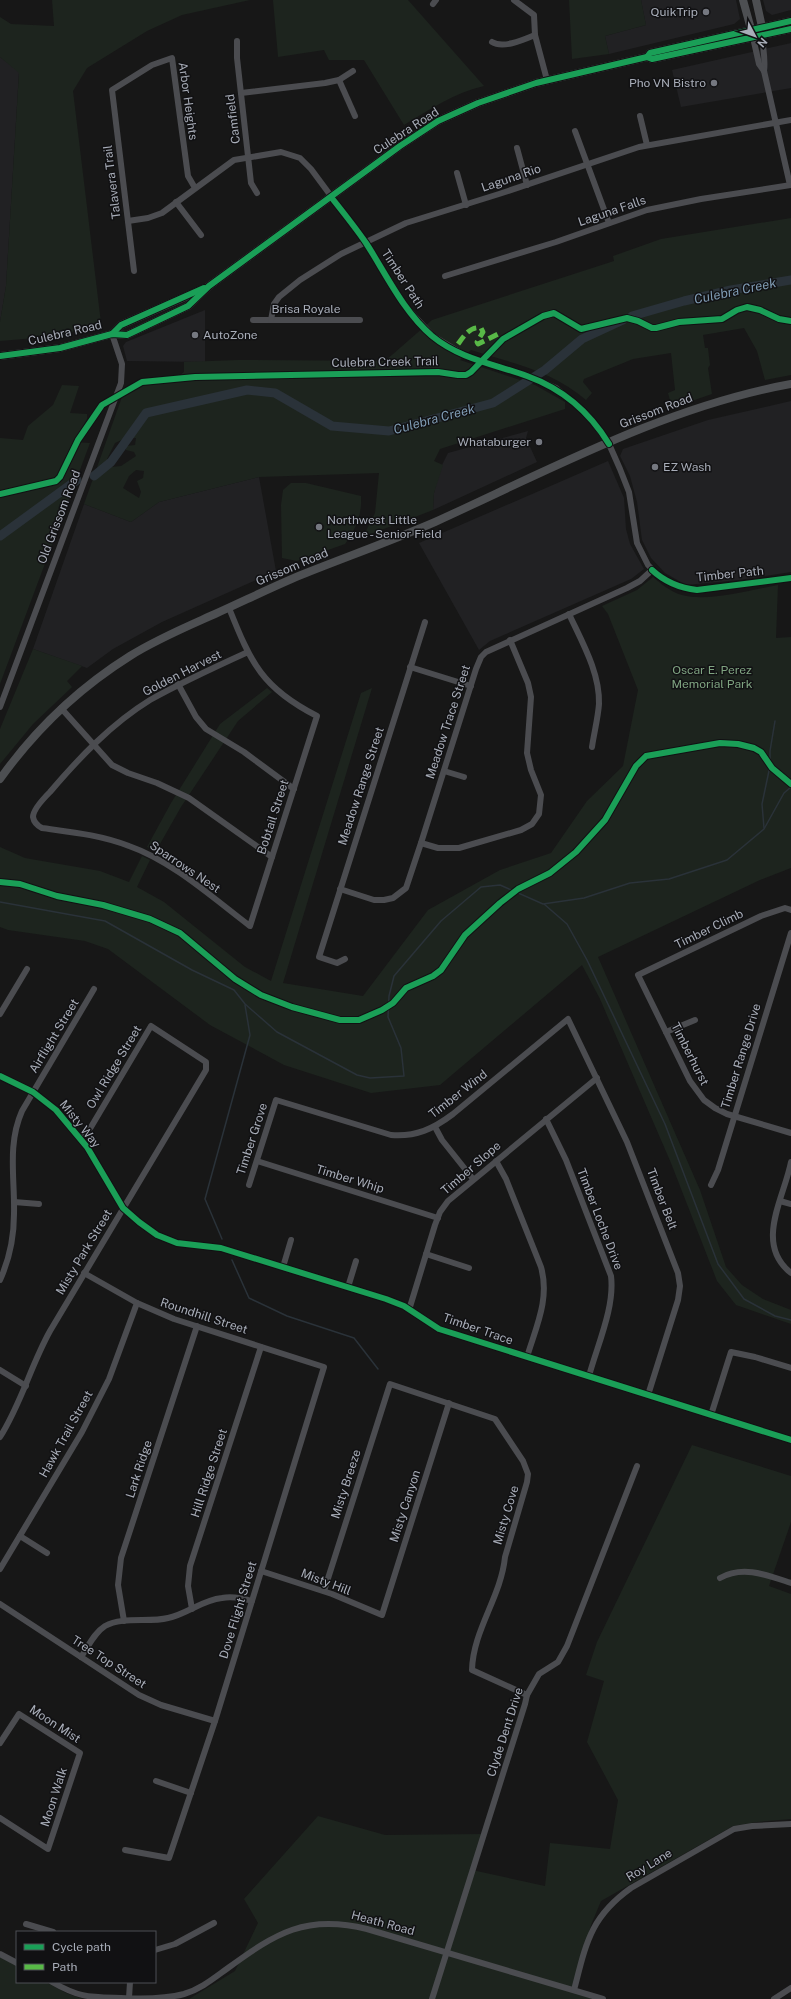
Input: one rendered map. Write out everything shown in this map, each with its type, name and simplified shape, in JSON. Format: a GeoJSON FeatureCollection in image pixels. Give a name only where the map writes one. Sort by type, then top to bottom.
{"type":"FeatureCollection","features":[{"type":"Feature","properties":{"kind":"main road"},"geometry":{"type":"LineString","coordinates":[[743,0],[751,29]]}},
{"type":"Feature","properties":{"kind":"main road"},"geometry":{"type":"LineString","coordinates":[[756,0],[762,26]]}},
{"type":"Feature","properties":{"kind":"main road","name":"Culebra Road"},"geometry":{"type":"LineString","coordinates":[[0,356],[60,348],[112,334],[127,335],[175,313],[188,306],[209,286],[400,146],[438,122],[481,102],[547,80],[647,56],[650,53],[762,26],[791,21]]}},
{"type":"Feature","properties":{"kind":"main road","name":"Culebra Road"},"geometry":{"type":"LineString","coordinates":[[647,56],[652,59],[791,29]]}},
{"type":"Feature","properties":{"kind":"main road","name":"Grissom Road"},"geometry":{"type":"LineString","coordinates":[[0,778],[22,750],[62,708],[95,681],[130,656],[166,637],[299,576],[432,523],[661,421],[707,404],[791,384]]}},
{"type":"Feature","properties":{"kind":"street"},"geometry":{"type":"LineString","coordinates":[[514,0],[534,15],[535,35],[547,80]]}},
{"type":"Feature","properties":{"kind":"street"},"geometry":{"type":"LineString","coordinates":[[762,26],[766,61],[764,71]]}},
{"type":"Feature","properties":{"kind":"street"},"geometry":{"type":"LineString","coordinates":[[751,29],[759,64],[764,71],[791,185]]}},
{"type":"Feature","properties":{"kind":"street"},"geometry":{"type":"LineString","coordinates":[[492,42],[497,45],[505,44],[520,41],[535,35]]}},
{"type":"Feature","properties":{"kind":"street","name":"Camfield"},"geometry":{"type":"LineString","coordinates":[[237,41],[236,58],[251,183],[257,193]]}},
{"type":"Feature","properties":{"kind":"street","name":"Arbor Heights"},"geometry":{"type":"LineString","coordinates":[[112,90],[152,65],[172,58],[188,176],[195,188]]}},
{"type":"Feature","properties":{"kind":"street"},"geometry":{"type":"LineString","coordinates":[[241,93],[325,83],[339,80],[353,71]]}},
{"type":"Feature","properties":{"kind":"street"},"geometry":{"type":"LineString","coordinates":[[339,80],[355,116]]}},
{"type":"Feature","properties":{"kind":"street","name":"Talavera Trail"},"geometry":{"type":"LineString","coordinates":[[112,90],[134,271]]}},
{"type":"Feature","properties":{"kind":"street"},"geometry":{"type":"LineString","coordinates":[[640,116],[647,145]]}},
{"type":"Feature","properties":{"kind":"street","name":"Laguna Rio"},"geometry":{"type":"LineString","coordinates":[[271,320],[274,304],[279,297],[319,268],[365,242],[406,223],[527,185],[614,154],[647,145],[791,120]]}},
{"type":"Feature","properties":{"kind":"street"},"geometry":{"type":"LineString","coordinates":[[575,131],[610,223]]}},
{"type":"Feature","properties":{"kind":"street"},"geometry":{"type":"LineString","coordinates":[[517,148],[527,185]]}},
{"type":"Feature","properties":{"kind":"street","name":"Timber Path"},"geometry":{"type":"LineString","coordinates":[[128,221],[156,216],[229,163],[248,156],[281,152],[296,156],[306,164],[365,242],[406,307],[418,322],[433,336],[466,356],[556,388],[577,404],[600,428],[609,444],[629,492],[638,542],[644,558],[652,570],[670,583],[683,588],[697,590],[791,578]]}},
{"type":"Feature","properties":{"kind":"street"},"geometry":{"type":"LineString","coordinates":[[457,173],[466,205]]}},
{"type":"Feature","properties":{"kind":"street","name":"Laguna Falls"},"geometry":{"type":"LineString","coordinates":[[445,276],[670,205],[791,185]]}},
{"type":"Feature","properties":{"kind":"street"},"geometry":{"type":"LineString","coordinates":[[176,202],[201,235]]}},
{"type":"Feature","properties":{"kind":"street","name":"Brisa Royale"},"geometry":{"type":"LineString","coordinates":[[252,320],[360,320]]}},
{"type":"Feature","properties":{"kind":"street","name":"Old Grissom Road"},"geometry":{"type":"LineString","coordinates":[[0,707],[121,382],[122,364],[112,334]]}},
{"type":"Feature","properties":{"kind":"street","name":"Meadow Trace Street"},"geometry":{"type":"LineString","coordinates":[[340,889],[374,900],[384,900],[393,898],[400,894],[408,883],[481,658],[490,649],[634,585],[652,570]]}},
{"type":"Feature","properties":{"kind":"street"},"geometry":{"type":"LineString","coordinates":[[229,608],[248,652]]}},
{"type":"Feature","properties":{"kind":"street"},"geometry":{"type":"LineString","coordinates":[[569,614],[592,667],[598,685],[598,713],[592,747]]}},
{"type":"Feature","properties":{"kind":"street","name":"Meadow Range Street"},"geometry":{"type":"LineString","coordinates":[[345,959],[337,963],[319,956],[425,622]]}},
{"type":"Feature","properties":{"kind":"street"},"geometry":{"type":"LineString","coordinates":[[421,843],[438,848],[459,848],[521,830],[532,824],[539,814],[541,795],[531,770],[527,749],[532,697],[528,683],[510,640]]}},
{"type":"Feature","properties":{"kind":"street","name":"Golden Harvest"},"geometry":{"type":"LineString","coordinates":[[35,821],[34,814],[43,799],[93,744],[148,701],[178,684],[248,652]]}},
{"type":"Feature","properties":{"kind":"street","name":"Bobtail Street"},"geometry":{"type":"LineString","coordinates":[[248,652],[263,677],[279,693],[296,705],[317,716],[250,926]]}},
{"type":"Feature","properties":{"kind":"street"},"geometry":{"type":"LineString","coordinates":[[410,667],[471,686]]}},
{"type":"Feature","properties":{"kind":"street"},"geometry":{"type":"LineString","coordinates":[[178,684],[196,717],[206,728],[244,752],[294,789]]}},
{"type":"Feature","properties":{"kind":"street"},"geometry":{"type":"LineString","coordinates":[[62,708],[112,765],[189,798],[272,857]]}},
{"type":"Feature","properties":{"kind":"street"},"geometry":{"type":"LineString","coordinates":[[444,771],[464,777]]}},
{"type":"Feature","properties":{"kind":"street","name":"Sparrows Nest"},"geometry":{"type":"LineString","coordinates":[[35,821],[37,825],[42,828],[107,839],[148,854],[178,873],[250,926]]}},
{"type":"Feature","properties":{"kind":"street","name":"Timber Climb"},"geometry":{"type":"LineString","coordinates":[[638,975],[761,916],[785,908],[791,910]]}},
{"type":"Feature","properties":{"kind":"street","name":"Timber Range Drive"},"geometry":{"type":"LineString","coordinates":[[711,1185],[718,1170],[791,933]]}},
{"type":"Feature","properties":{"kind":"street"},"geometry":{"type":"LineString","coordinates":[[0,1014],[27,969]]}},
{"type":"Feature","properties":{"kind":"street","name":"Timberhurst"},"geometry":{"type":"LineString","coordinates":[[638,975],[690,1081],[699,1095],[715,1108],[734,1116],[791,1133]]}},
{"type":"Feature","properties":{"kind":"street","name":"Airflight Street"},"geometry":{"type":"LineString","coordinates":[[0,1280],[7,1262],[12,1235],[14,1202],[12,1154],[14,1136],[20,1117],[33,1092],[94,989]]}},
{"type":"Feature","properties":{"kind":"street","name":"Timber Belt"},"geometry":{"type":"LineString","coordinates":[[568,1019],[627,1142],[676,1266],[679,1279],[677,1306],[648,1395]]}},
{"type":"Feature","properties":{"kind":"street","name":"Timber Wind"},"geometry":{"type":"LineString","coordinates":[[276,1100],[391,1135],[413,1135],[435,1127],[568,1019]]}},
{"type":"Feature","properties":{"kind":"street"},"geometry":{"type":"LineString","coordinates":[[666,1032],[695,1020]]}},
{"type":"Feature","properties":{"kind":"street","name":"Owl Ridge Street"},"geometry":{"type":"LineString","coordinates":[[81,1138],[92,1127],[151,1026],[206,1062]]}},
{"type":"Feature","properties":{"kind":"street","name":"Misty Park Street"},"geometry":{"type":"LineString","coordinates":[[0,1437],[9,1423],[26,1386],[37,1354],[206,1070],[206,1062]]}},
{"type":"Feature","properties":{"kind":"street","name":"Misty Way"},"geometry":{"type":"LineString","coordinates":[[0,1076],[33,1092],[56,1110],[81,1138],[123,1208]]}},
{"type":"Feature","properties":{"kind":"street","name":"Timber Slope"},"geometry":{"type":"LineString","coordinates":[[409,1310],[438,1218],[448,1201],[597,1078]]}},
{"type":"Feature","properties":{"kind":"street","name":"Timber Grove"},"geometry":{"type":"LineString","coordinates":[[249,1185],[276,1100]]}},
{"type":"Feature","properties":{"kind":"street","name":"Timber Loche Drive"},"geometry":{"type":"LineString","coordinates":[[546,1119],[566,1160],[611,1276],[612,1290],[610,1304],[588,1376]]}},
{"type":"Feature","properties":{"kind":"street"},"geometry":{"type":"LineString","coordinates":[[435,1127],[442,1140],[473,1179]]}},
{"type":"Feature","properties":{"kind":"street","name":"Timber Whip"},"geometry":{"type":"LineString","coordinates":[[257,1161],[438,1218]]}},
{"type":"Feature","properties":{"kind":"street"},"geometry":{"type":"LineString","coordinates":[[496,1161],[506,1180],[541,1267],[544,1281],[544,1304],[527,1357]]}},
{"type":"Feature","properties":{"kind":"street"},"geometry":{"type":"LineString","coordinates":[[791,1162],[773,1225],[772,1241],[778,1259],[791,1273]]}},
{"type":"Feature","properties":{"kind":"street"},"geometry":{"type":"LineString","coordinates":[[780,1201],[791,1204]]}},
{"type":"Feature","properties":{"kind":"street"},"geometry":{"type":"LineString","coordinates":[[14,1202],[39,1204]]}},
{"type":"Feature","properties":{"kind":"street","name":"Timber Trace"},"geometry":{"type":"LineString","coordinates":[[123,1208],[139,1222],[157,1234],[177,1243],[221,1248],[386,1299],[409,1310],[439,1329],[791,1440]]}},
{"type":"Feature","properties":{"kind":"street"},"geometry":{"type":"LineString","coordinates":[[283,1267],[291,1240]]}},
{"type":"Feature","properties":{"kind":"street"},"geometry":{"type":"LineString","coordinates":[[426,1254],[469,1268]]}},
{"type":"Feature","properties":{"kind":"street"},"geometry":{"type":"LineString","coordinates":[[348,1287],[356,1262]]}},
{"type":"Feature","properties":{"kind":"street","name":"Roundhill Street"},"geometry":{"type":"LineString","coordinates":[[84,1273],[137,1303],[174,1319],[324,1366]]}},
{"type":"Feature","properties":{"kind":"street","name":"Hawk Trail Street"},"geometry":{"type":"LineString","coordinates":[[0,1569],[82,1432],[108,1378],[137,1303]]}},
{"type":"Feature","properties":{"kind":"street","name":"Lark Ridge"},"geometry":{"type":"LineString","coordinates":[[124,1621],[118,1585],[121,1558],[197,1326]]}},
{"type":"Feature","properties":{"kind":"street","name":"Hill Ridge Street"},"geometry":{"type":"LineString","coordinates":[[192,1609],[188,1586],[190,1566],[261,1346]]}},
{"type":"Feature","properties":{"kind":"street"},"geometry":{"type":"LineString","coordinates":[[711,1415],[731,1352],[755,1357],[791,1368]]}},
{"type":"Feature","properties":{"kind":"street","name":"Dove Flight Street"},"geometry":{"type":"LineString","coordinates":[[125,1850],[170,1858],[215,1721],[324,1366]]}},
{"type":"Feature","properties":{"kind":"street"},"geometry":{"type":"LineString","coordinates":[[0,1370],[26,1386]]}},
{"type":"Feature","properties":{"kind":"street","name":"Misty Cove"},"geometry":{"type":"LineString","coordinates":[[390,1384],[495,1419],[526,1467],[528,1482],[505,1557],[504,1570],[498,1590],[481,1629],[472,1659],[472,1670],[527,1695]]}},
{"type":"Feature","properties":{"kind":"street","name":"Misty Breeze"},"geometry":{"type":"LineString","coordinates":[[324,1591],[390,1384]]}},
{"type":"Feature","properties":{"kind":"street","name":"Misty Canyon"},"geometry":{"type":"LineString","coordinates":[[382,1615],[449,1403]]}},
{"type":"Feature","properties":{"kind":"street","name":"Clyde Dent Drive"},"geometry":{"type":"LineString","coordinates":[[432,1999],[527,1695],[539,1674],[558,1662],[567,1646],[637,1466]]}},
{"type":"Feature","properties":{"kind":"street"},"geometry":{"type":"LineString","coordinates":[[20,1536],[47,1553]]}},
{"type":"Feature","properties":{"kind":"street","name":"Misty Hill"},"geometry":{"type":"LineString","coordinates":[[261,1571],[324,1591],[382,1615]]}},
{"type":"Feature","properties":{"kind":"street"},"geometry":{"type":"LineString","coordinates":[[720,1578],[730,1572],[745,1571],[791,1583]]}},
{"type":"Feature","properties":{"kind":"street"},"geometry":{"type":"LineString","coordinates":[[81,1657],[94,1637],[104,1627],[112,1623],[167,1618],[192,1609],[206,1601],[221,1598],[235,1597],[252,1601]]}},
{"type":"Feature","properties":{"kind":"street","name":"Tree Top Street"},"geometry":{"type":"LineString","coordinates":[[0,1604],[147,1699],[215,1721]]}},
{"type":"Feature","properties":{"kind":"street","name":"Moon Mist"},"geometry":{"type":"LineString","coordinates":[[0,1743],[19,1714],[80,1753]]}},
{"type":"Feature","properties":{"kind":"street","name":"Moon Walk"},"geometry":{"type":"LineString","coordinates":[[0,1818],[48,1849],[80,1753]]}},
{"type":"Feature","properties":{"kind":"street"},"geometry":{"type":"LineString","coordinates":[[156,1781],[191,1793]]}},
{"type":"Feature","properties":{"kind":"street","name":"Roy Lane"},"geometry":{"type":"LineString","coordinates":[[574,1990],[584,1951],[594,1927],[604,1911],[618,1897],[734,1829],[752,1826],[791,1824]]}},
{"type":"Feature","properties":{"kind":"street"},"geometry":{"type":"LineString","coordinates":[[156,1950],[175,1944],[214,1923]]}},
{"type":"Feature","properties":{"kind":"street"},"geometry":{"type":"LineString","coordinates":[[26,1924],[50,1931]]}},
{"type":"Feature","properties":{"kind":"street","name":"Heath Road"},"geometry":{"type":"LineString","coordinates":[[54,1983],[79,1995],[149,1999],[175,1996],[188,1993],[210,1981],[263,1942],[287,1931],[314,1924],[341,1924],[354,1926],[446,1952],[603,1999]]}},
{"type":"Feature","properties":{"kind":"street"},"geometry":{"type":"LineString","coordinates":[[0,1954],[16,1962]]}},
{"type":"Feature","properties":{"kind":"street"},"geometry":{"type":"LineString","coordinates":[[129,1998],[130,1983]]}},
{"type":"Feature","properties":{"kind":"street"},"geometry":{"type":"LineString","coordinates":[[774,1999],[791,1988]]}},
{"type":"Feature","properties":{"kind":"shaded area"},"geometry":{"type":"Polygon","coordinates":[[[641,0],[736,0],[740,19],[734,24],[609,54],[605,36],[646,25],[641,0]]]}},
{"type":"Feature","properties":{"kind":"shaded area"},"geometry":{"type":"Polygon","coordinates":[[[763,0],[791,0],[791,10],[772,15],[766,11],[763,0]]]}},
{"type":"Feature","properties":{"kind":"shaded area"},"geometry":{"type":"Polygon","coordinates":[[[791,43],[791,88],[681,107],[672,70],[791,43]]]}},
{"type":"Feature","properties":{"kind":"shaded area"},"geometry":{"type":"Polygon","coordinates":[[[0,57],[19,72],[6,286],[0,322],[0,57]]]}},
{"type":"Feature","properties":{"kind":"shaded area"},"geometry":{"type":"Polygon","coordinates":[[[205,310],[205,362],[127,361],[123,346],[126,342],[205,310]]]}},
{"type":"Feature","properties":{"kind":"shaded area"},"geometry":{"type":"Polygon","coordinates":[[[791,401],[791,572],[739,580],[686,585],[665,573],[651,558],[642,540],[637,502],[630,476],[620,456],[623,449],[708,420],[791,401]]]}},
{"type":"Feature","properties":{"kind":"shaded area"},"geometry":{"type":"Polygon","coordinates":[[[528,431],[526,438],[537,462],[433,510],[434,493],[439,471],[448,453],[528,431]]]}},
{"type":"Feature","properties":{"kind":"shaded area"},"geometry":{"type":"Polygon","coordinates":[[[608,461],[624,498],[626,529],[630,544],[644,569],[631,579],[490,641],[479,650],[419,543],[608,461]]]}},
{"type":"Feature","properties":{"kind":"shaded area"},"geometry":{"type":"Polygon","coordinates":[[[259,477],[276,571],[162,622],[113,649],[87,668],[33,649],[84,504],[131,522],[159,502],[259,477]]]}},
{"type":"Feature","properties":{"kind":"green space"},"geometry":{"type":"Polygon","coordinates":[[[52,0],[250,0],[182,15],[147,31],[87,68],[73,91],[101,323],[59,336],[0,341],[0,322],[6,286],[19,73],[0,57],[0,17],[11,24],[54,26],[52,0]]]}},
{"type":"Feature","properties":{"kind":"green space"},"geometry":{"type":"Polygon","coordinates":[[[273,0],[408,0],[484,86],[452,97],[404,125],[364,60],[329,60],[324,50],[278,57],[273,0]]]}},
{"type":"Feature","properties":{"kind":"green space"},"geometry":{"type":"Polygon","coordinates":[[[569,0],[641,0],[646,25],[605,36],[609,54],[572,59],[569,0]]]}},
{"type":"Feature","properties":{"kind":"green space"},"geometry":{"type":"Polygon","coordinates":[[[791,218],[791,375],[765,380],[757,351],[744,328],[703,335],[705,348],[708,348],[710,365],[708,368],[712,394],[674,407],[671,404],[668,393],[675,390],[671,353],[633,359],[584,379],[583,382],[592,393],[586,400],[573,390],[546,375],[517,364],[471,350],[460,360],[535,385],[565,402],[565,409],[440,449],[434,461],[443,465],[434,493],[433,510],[363,537],[375,513],[379,473],[259,477],[159,502],[131,522],[84,504],[123,394],[142,382],[171,380],[179,376],[184,372],[184,362],[238,360],[385,361],[432,320],[614,261],[613,256],[661,239],[791,218]],[[126,438],[115,443],[107,459],[111,467],[121,466],[136,456],[134,452],[126,450],[126,446],[135,445],[136,438],[126,438]],[[136,470],[129,476],[123,488],[139,498],[141,492],[137,481],[143,478],[144,471],[136,470]]]}},
{"type":"Feature","properties":{"kind":"green space"},"geometry":{"type":"Polygon","coordinates":[[[62,385],[79,386],[70,413],[87,414],[87,419],[74,442],[90,443],[0,684],[0,438],[23,440],[28,426],[53,405],[62,385]]]}},
{"type":"Feature","properties":{"kind":"green space","name":"Northwest Little League - Senior Field"},"geometry":{"type":"Polygon","coordinates":[[[291,483],[306,483],[361,496],[358,522],[345,544],[297,561],[282,558],[281,505],[283,490],[291,483]]]}},
{"type":"Feature","properties":{"kind":"green space","name":"Oscar E. Perez Memorial Park"},"geometry":{"type":"Polygon","coordinates":[[[653,577],[674,592],[693,597],[717,596],[778,585],[776,638],[791,637],[791,868],[760,880],[598,957],[700,1190],[726,1267],[742,1285],[763,1299],[791,1310],[791,1324],[736,1305],[717,1281],[671,1163],[600,999],[582,965],[440,1085],[371,1093],[284,1065],[210,1025],[108,949],[85,941],[8,930],[0,927],[0,847],[25,858],[100,871],[129,882],[142,856],[150,860],[137,887],[164,902],[245,967],[271,981],[361,693],[372,688],[283,983],[363,996],[428,910],[500,870],[551,853],[587,801],[623,766],[638,690],[608,614],[602,606],[637,590],[653,577]]]}},
{"type":"Feature","properties":{"kind":"green space"},"geometry":{"type":"Polygon","coordinates":[[[33,649],[82,666],[67,681],[72,687],[33,724],[0,764],[0,729],[33,649]]]}},
{"type":"Feature","properties":{"kind":"green space"},"geometry":{"type":"Polygon","coordinates":[[[267,688],[272,692],[238,721],[181,807],[156,851],[147,847],[171,803],[220,724],[267,688]]]}},
{"type":"Feature","properties":{"kind":"green space"},"geometry":{"type":"Polygon","coordinates":[[[692,1445],[791,1476],[791,1522],[769,1586],[791,1594],[791,1819],[733,1826],[601,1901],[591,1925],[574,1990],[603,1999],[189,1999],[235,1971],[258,1923],[244,1899],[318,1816],[385,1835],[484,1834],[472,1870],[545,1886],[550,1843],[610,1849],[618,1800],[587,1742],[604,1681],[586,1675],[597,1642],[692,1445]]]}},
{"type":"Feature","properties":{"kind":"green space"},"geometry":{"type":"Polygon","coordinates":[[[0,1957],[16,1965],[16,1983],[48,1983],[66,1993],[83,1999],[0,1999],[0,1957]]]}},
{"type":"Feature","properties":{"kind":"waterway","name":"Culebra Creek"},"geometry":{"type":"LineString","coordinates":[[632,316],[684,301],[731,290],[791,280]]}},
{"type":"Feature","properties":{"kind":"waterway","name":"Culebra Creek"},"geometry":{"type":"LineString","coordinates":[[94,476],[111,462],[146,413],[247,390],[275,393],[332,426],[389,431],[493,403],[545,370],[582,339],[623,320]]}},
{"type":"Feature","properties":{"kind":"waterway","name":"Culebra Creek"},"geometry":{"type":"LineString","coordinates":[[0,536],[77,480]]}},
{"type":"Feature","properties":{"kind":"waterway"},"geometry":{"type":"LineString","coordinates":[[764,828],[762,804],[770,766],[770,751],[775,721]]}},
{"type":"Feature","properties":{"kind":"waterway"},"geometry":{"type":"LineString","coordinates":[[0,902],[105,921],[192,970],[234,990],[245,1004],[277,1032],[357,1075],[370,1078],[404,1076],[401,1048],[388,1017],[389,996],[394,976],[441,921],[481,887],[500,885],[543,904],[584,898],[630,883],[669,879],[727,860],[764,829],[784,793],[791,787]]}},
{"type":"Feature","properties":{"kind":"waterway"},"geometry":{"type":"LineString","coordinates":[[544,904],[567,924],[587,960],[665,1124],[718,1264],[744,1299],[775,1316],[791,1320]]}},
{"type":"Feature","properties":{"kind":"waterway"},"geometry":{"type":"LineString","coordinates":[[222,1239],[205,1199],[250,1035],[245,1005]]}},
{"type":"Feature","properties":{"kind":"waterway"},"geometry":{"type":"LineString","coordinates":[[232,1260],[249,1298],[287,1316],[354,1338],[378,1369]]}},
{"type":"Feature","properties":{"kind":"marked path"},"geometry":{"type":"LineString","coordinates":[[458,344],[470,330],[477,328],[481,328],[483,332],[477,342],[478,344],[498,334],[503,339]]}},
{"type":"Feature","properties":{"kind":"cycle path"},"geometry":{"type":"LineString","coordinates":[[0,356],[60,348],[112,334],[127,335],[188,306],[209,286],[400,146],[438,121],[478,103],[536,83],[647,57],[650,53],[791,21]]}},
{"type":"Feature","properties":{"kind":"cycle path"},"geometry":{"type":"LineString","coordinates":[[647,57],[652,59],[791,29]]}},
{"type":"Feature","properties":{"kind":"cycle path"},"geometry":{"type":"LineString","coordinates":[[331,197],[366,243],[404,304],[412,315],[432,336],[443,344],[466,356],[527,376],[552,387],[584,411],[609,444]]}},
{"type":"Feature","properties":{"kind":"cycle path"},"geometry":{"type":"LineString","coordinates":[[112,334],[121,325],[204,288]]}},
{"type":"Feature","properties":{"kind":"cycle path","name":"Culebra Creek Trail"},"geometry":{"type":"LineString","coordinates":[[0,494],[56,481],[60,477],[78,440],[102,405],[142,382],[195,377],[438,372],[466,375],[471,372],[503,339],[543,316],[554,313],[581,329],[627,318],[638,321],[652,328],[656,328],[679,322],[722,319],[737,310],[747,307],[760,310],[779,319],[791,321]]}},
{"type":"Feature","properties":{"kind":"cycle path"},"geometry":{"type":"LineString","coordinates":[[652,570],[673,584],[684,588],[697,590],[791,578]]}},
{"type":"Feature","properties":{"kind":"cycle path"},"geometry":{"type":"LineString","coordinates":[[0,882],[20,884],[57,896],[103,905],[150,919],[180,933],[235,979],[261,995],[292,1007],[340,1020],[359,1020],[382,1010],[393,1003],[406,988],[433,976],[441,970],[465,935],[500,903],[518,889],[550,873],[576,852],[605,820],[636,766],[646,756],[720,743],[738,744],[754,748],[761,752],[772,768],[791,784]]}},
{"type":"Feature","properties":{"kind":"cycle path"},"geometry":{"type":"LineString","coordinates":[[0,1076],[33,1092],[56,1110],[87,1147],[123,1208],[157,1235],[177,1243],[221,1248],[386,1299],[404,1306],[439,1329],[791,1440]]}},
{"type":"Feature","properties":{"kind":"place","name":"QuikTrip"},"geometry":{"type":"Point","coordinates":[706,12]}},
{"type":"Feature","properties":{"kind":"place","name":"Pho VN Bistro"},"geometry":{"type":"Point","coordinates":[714,83]}},
{"type":"Feature","properties":{"kind":"place","name":"AutoZone"},"geometry":{"type":"Point","coordinates":[195,335]}},
{"type":"Feature","properties":{"kind":"place","name":"Whataburger"},"geometry":{"type":"Point","coordinates":[539,442]}},
{"type":"Feature","properties":{"kind":"place","name":"EZ Wash"},"geometry":{"type":"Point","coordinates":[655,467]}},
{"type":"Feature","properties":{"kind":"place","name":"Northwest Little League - Senior Field"},"geometry":{"type":"Point","coordinates":[319,527]}}]}
